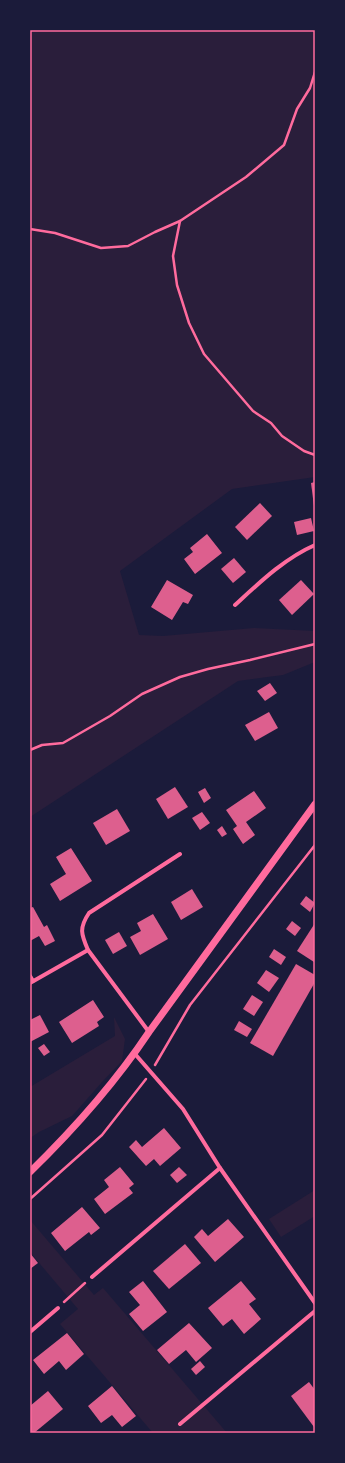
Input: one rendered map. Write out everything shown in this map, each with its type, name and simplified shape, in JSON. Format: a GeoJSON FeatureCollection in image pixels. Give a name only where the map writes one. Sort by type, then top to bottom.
{"type":"FeatureCollection","features":[{"type":"Feature","properties":{"kind":"street"},"geometry":{"type":"LineString","coordinates":[[235,605],[297,554],[315,546]]}},
{"type":"Feature","properties":{"kind":"street"},"geometry":{"type":"LineString","coordinates":[[30,1172],[70,1131],[135,1054],[149,1032],[313,808]]}},
{"type":"Feature","properties":{"kind":"street"},"geometry":{"type":"LineString","coordinates":[[149,1032],[88,950],[82,936],[82,922],[89,913],[180,854]]}},
{"type":"Feature","properties":{"kind":"street"},"geometry":{"type":"LineString","coordinates":[[30,976],[32,982],[88,950]]}},
{"type":"Feature","properties":{"kind":"street"},"geometry":{"type":"LineString","coordinates":[[135,1054],[152,1071],[183,1108],[220,1168],[315,1303]]}},
{"type":"Feature","properties":{"kind":"street"},"geometry":{"type":"LineString","coordinates":[[92,1277],[220,1168]]}},
{"type":"Feature","properties":{"kind":"street"},"geometry":{"type":"LineString","coordinates":[[30,1332],[58,1308]]}},
{"type":"Feature","properties":{"kind":"street"},"geometry":{"type":"LineString","coordinates":[[180,1424],[315,1311]]}},
{"type":"Feature","properties":{"kind":"path"},"geometry":{"type":"LineString","coordinates":[[30,229],[55,233],[101,248],[128,246],[180,221],[232,187],[284,145],[297,109],[310,88],[315,72]]}},
{"type":"Feature","properties":{"kind":"path"},"geometry":{"type":"LineString","coordinates":[[310,88],[315,86]]}},
{"type":"Feature","properties":{"kind":"path"},"geometry":{"type":"LineString","coordinates":[[180,221],[173,256],[177,285],[189,323],[204,354],[253,411],[271,423],[282,436],[304,451],[315,455]]}},
{"type":"Feature","properties":{"kind":"path"},"geometry":{"type":"LineString","coordinates":[[30,750],[42,745],[63,743],[110,716],[142,694],[180,677],[315,644]]}},
{"type":"Feature","properties":{"kind":"path"},"geometry":{"type":"LineString","coordinates":[[30,1199],[102,1135],[152,1071],[190,1005],[315,845]]}},
{"type":"Feature","properties":{"kind":"path"},"geometry":{"type":"LineString","coordinates":[[58,1308],[92,1277]]}},
{"type":"Feature","properties":{"kind":"shaded area"},"geometry":{"type":"Polygon","coordinates":[[[30,30],[315,30],[315,477],[232,489],[120,571],[139,635],[163,636],[254,628],[315,631],[315,662],[283,675],[238,681],[30,817],[30,30]]]}},
{"type":"Feature","properties":{"kind":"shaded area"},"geometry":{"type":"Polygon","coordinates":[[[114,1017],[125,1039],[122,1061],[72,1116],[30,1138],[30,1087],[115,1036],[114,1017]]]}},
{"type":"Feature","properties":{"kind":"shaded area"},"geometry":{"type":"Polygon","coordinates":[[[315,1190],[315,1216],[281,1237],[269,1219],[315,1190]]]}},
{"type":"Feature","properties":{"kind":"shaded area"},"geometry":{"type":"Polygon","coordinates":[[[30,1220],[94,1295],[103,1288],[227,1433],[153,1433],[60,1324],[78,1309],[30,1252],[30,1220]]]}},
{"type":"Feature","properties":{"kind":"building"},"geometry":{"type":"Polygon","coordinates":[[[315,482],[315,505],[314,506],[311,483],[315,482]]]}},
{"type":"Feature","properties":{"kind":"building"},"geometry":{"type":"Polygon","coordinates":[[[260,503],[272,516],[247,540],[235,527],[260,503]]]}},
{"type":"Feature","properties":{"kind":"building"},"geometry":{"type":"Polygon","coordinates":[[[311,518],[314,531],[297,535],[294,522],[311,518]]]}},
{"type":"Feature","properties":{"kind":"building"},"geometry":{"type":"Polygon","coordinates":[[[207,534],[222,553],[195,574],[184,559],[193,552],[190,548],[207,534]]]}},
{"type":"Feature","properties":{"kind":"building"},"geometry":{"type":"Polygon","coordinates":[[[234,558],[246,572],[233,583],[221,569],[234,558]]]}},
{"type":"Feature","properties":{"kind":"building"},"geometry":{"type":"Polygon","coordinates":[[[167,580],[193,595],[188,604],[183,602],[172,620],[151,607],[167,580]]]}},
{"type":"Feature","properties":{"kind":"building"},"geometry":{"type":"Polygon","coordinates":[[[301,580],[314,594],[292,615],[279,600],[301,580]]]}},
{"type":"Feature","properties":{"kind":"building"},"geometry":{"type":"Polygon","coordinates":[[[270,683],[277,693],[265,701],[257,691],[270,683]]]}},
{"type":"Feature","properties":{"kind":"building"},"geometry":{"type":"Polygon","coordinates":[[[269,712],[278,728],[255,741],[245,725],[269,712]]]}},
{"type":"Feature","properties":{"kind":"building"},"geometry":{"type":"Polygon","coordinates":[[[175,787],[188,807],[168,819],[156,799],[175,787]]]}},
{"type":"Feature","properties":{"kind":"building"},"geometry":{"type":"Polygon","coordinates":[[[205,788],[211,798],[204,803],[198,792],[205,788]]]}},
{"type":"Feature","properties":{"kind":"building"},"geometry":{"type":"Polygon","coordinates":[[[254,791],[266,808],[246,822],[255,835],[243,844],[233,829],[237,826],[226,810],[254,791]]]}},
{"type":"Feature","properties":{"kind":"building"},"geometry":{"type":"Polygon","coordinates":[[[117,809],[130,831],[106,845],[93,823],[117,809]]]}},
{"type":"Feature","properties":{"kind":"building"},"geometry":{"type":"Polygon","coordinates":[[[202,812],[210,823],[200,830],[192,818],[202,812]]]}},
{"type":"Feature","properties":{"kind":"building"},"geometry":{"type":"Polygon","coordinates":[[[222,826],[227,834],[222,837],[217,830],[222,826]]]}},
{"type":"Feature","properties":{"kind":"building"},"geometry":{"type":"Polygon","coordinates":[[[71,848],[92,881],[60,901],[50,884],[66,874],[56,857],[71,848]]]}},
{"type":"Feature","properties":{"kind":"building"},"geometry":{"type":"Polygon","coordinates":[[[192,889],[203,907],[181,920],[171,902],[192,889]]]}},
{"type":"Feature","properties":{"kind":"building"},"geometry":{"type":"Polygon","coordinates":[[[306,896],[315,903],[310,912],[300,904],[306,896]]]}},
{"type":"Feature","properties":{"kind":"building"},"geometry":{"type":"Polygon","coordinates":[[[33,907],[44,927],[47,925],[55,941],[45,946],[39,936],[30,941],[30,908],[33,907]]]}},
{"type":"Feature","properties":{"kind":"building"},"geometry":{"type":"Polygon","coordinates":[[[153,914],[168,939],[140,955],[130,937],[141,931],[137,923],[153,914]]]}},
{"type":"Feature","properties":{"kind":"building"},"geometry":{"type":"Polygon","coordinates":[[[292,921],[301,928],[295,936],[286,929],[292,921]]]}},
{"type":"Feature","properties":{"kind":"building"},"geometry":{"type":"Polygon","coordinates":[[[315,923],[315,960],[314,962],[297,951],[315,923]]]}},
{"type":"Feature","properties":{"kind":"building"},"geometry":{"type":"Polygon","coordinates":[[[119,932],[127,946],[113,954],[105,940],[119,932]]]}},
{"type":"Feature","properties":{"kind":"building"},"geometry":{"type":"Polygon","coordinates":[[[274,949],[286,957],[281,965],[269,957],[274,949]]]}},
{"type":"Feature","properties":{"kind":"building"},"geometry":{"type":"Polygon","coordinates":[[[296,964],[315,975],[315,982],[273,1056],[250,1043],[296,964]]]}},
{"type":"Feature","properties":{"kind":"building"},"geometry":{"type":"Polygon","coordinates":[[[266,970],[279,978],[269,992],[257,983],[266,970]]]}},
{"type":"Feature","properties":{"kind":"building"},"geometry":{"type":"Polygon","coordinates":[[[252,995],[263,1002],[254,1016],[243,1009],[252,995]]]}},
{"type":"Feature","properties":{"kind":"building"},"geometry":{"type":"Polygon","coordinates":[[[93,1000],[104,1017],[97,1022],[99,1026],[72,1043],[59,1022],[93,1000]]]}},
{"type":"Feature","properties":{"kind":"building"},"geometry":{"type":"Polygon","coordinates":[[[40,1015],[49,1032],[30,1042],[30,1020],[40,1015]]]}},
{"type":"Feature","properties":{"kind":"building"},"geometry":{"type":"Polygon","coordinates":[[[239,1021],[252,1029],[247,1037],[234,1030],[239,1021]]]}},
{"type":"Feature","properties":{"kind":"building"},"geometry":{"type":"Polygon","coordinates":[[[44,1044],[50,1052],[44,1056],[38,1048],[44,1044]]]}},
{"type":"Feature","properties":{"kind":"building"},"geometry":{"type":"Polygon","coordinates":[[[164,1128],[181,1148],[160,1166],[154,1159],[146,1166],[129,1147],[136,1140],[142,1147],[164,1128]]]}},
{"type":"Feature","properties":{"kind":"building"},"geometry":{"type":"Polygon","coordinates":[[[120,1167],[134,1184],[129,1188],[133,1193],[105,1214],[94,1199],[109,1187],[104,1180],[120,1167]]]}},
{"type":"Feature","properties":{"kind":"building"},"geometry":{"type":"Polygon","coordinates":[[[179,1167],[187,1175],[177,1183],[170,1175],[179,1167]]]}},
{"type":"Feature","properties":{"kind":"building"},"geometry":{"type":"Polygon","coordinates":[[[82,1207],[100,1228],[91,1235],[89,1232],[65,1251],[51,1233],[82,1207]]]}},
{"type":"Feature","properties":{"kind":"building"},"geometry":{"type":"Polygon","coordinates":[[[228,1219],[244,1237],[215,1262],[194,1237],[202,1229],[208,1236],[228,1219]]]}},
{"type":"Feature","properties":{"kind":"building"},"geometry":{"type":"Polygon","coordinates":[[[185,1244],[201,1263],[169,1289],[153,1271],[185,1244]]]}},
{"type":"Feature","properties":{"kind":"building"},"geometry":{"type":"Polygon","coordinates":[[[30,1253],[38,1263],[30,1269],[30,1253]]]}},
{"type":"Feature","properties":{"kind":"building"},"geometry":{"type":"Polygon","coordinates":[[[143,1281],[167,1312],[143,1331],[129,1314],[140,1305],[129,1292],[143,1281]]]}},
{"type":"Feature","properties":{"kind":"building"},"geometry":{"type":"Polygon","coordinates":[[[241,1281],[256,1299],[249,1304],[261,1319],[244,1334],[232,1319],[223,1326],[208,1308],[241,1281]]]}},
{"type":"Feature","properties":{"kind":"building"},"geometry":{"type":"Polygon","coordinates":[[[189,1323],[212,1348],[196,1362],[186,1350],[169,1364],[157,1350],[189,1323]]]}},
{"type":"Feature","properties":{"kind":"building"},"geometry":{"type":"Polygon","coordinates":[[[67,1333],[84,1354],[66,1370],[59,1361],[44,1374],[33,1360],[67,1333]]]}},
{"type":"Feature","properties":{"kind":"building"},"geometry":{"type":"Polygon","coordinates":[[[200,1361],[205,1367],[196,1375],[191,1369],[200,1361]]]}},
{"type":"Feature","properties":{"kind":"building"},"geometry":{"type":"Polygon","coordinates":[[[309,1382],[315,1390],[314,1427],[291,1396],[309,1382]]]}},
{"type":"Feature","properties":{"kind":"building"},"geometry":{"type":"Polygon","coordinates":[[[112,1386],[136,1416],[122,1427],[112,1415],[101,1423],[88,1406],[112,1386]]]}},
{"type":"Feature","properties":{"kind":"building"},"geometry":{"type":"Polygon","coordinates":[[[48,1391],[63,1409],[34,1433],[31,1433],[30,1406],[48,1391]]]}}]}
